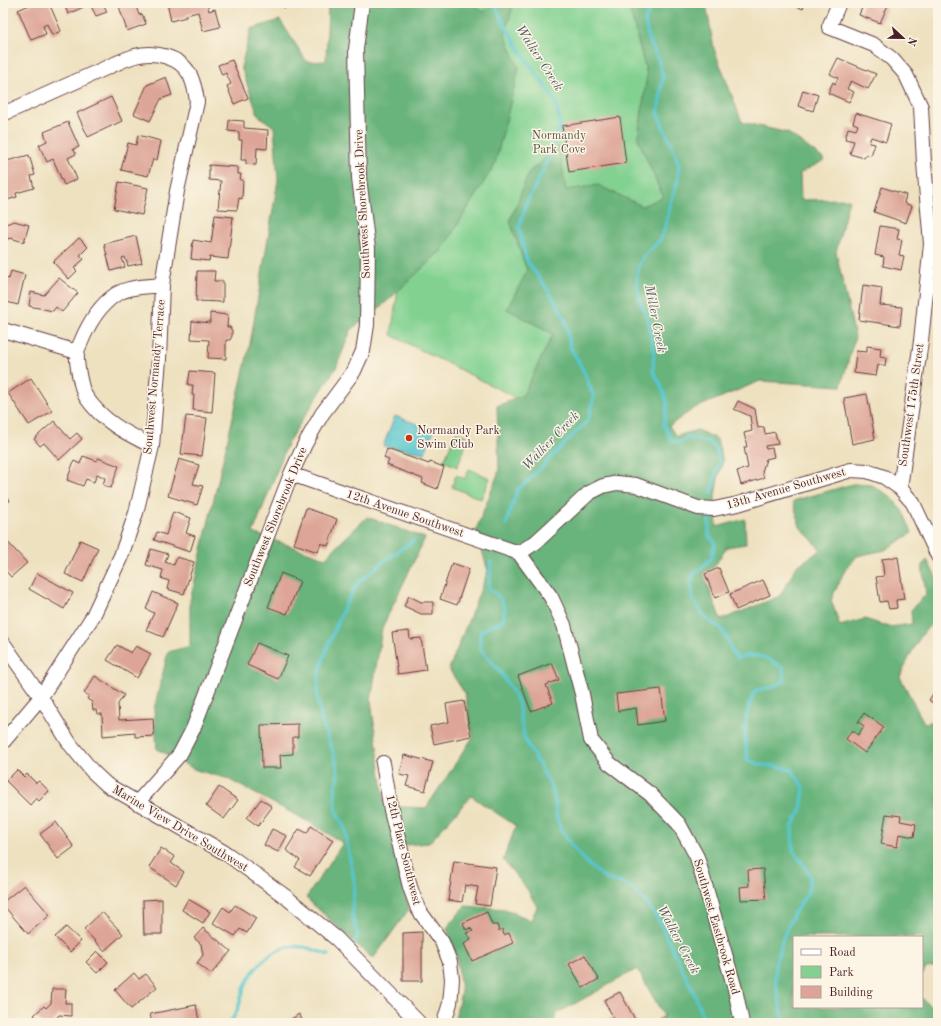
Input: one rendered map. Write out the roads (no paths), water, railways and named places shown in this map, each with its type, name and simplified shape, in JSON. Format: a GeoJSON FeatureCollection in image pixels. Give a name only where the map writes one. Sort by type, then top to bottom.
{"type":"FeatureCollection","features":[{"type":"Feature","properties":{"kind":"street","name":"Southwest Shorebrook Drive"},"geometry":{"type":"LineString","coordinates":[[137,803],[180,754],[193,730],[291,474],[305,444],[322,414],[354,371],[363,351],[367,325],[368,248],[360,178],[356,49],[362,3]]}},
{"type":"Feature","properties":{"kind":"street","name":"Southwest 175th Street"},"geometry":{"type":"LineString","coordinates":[[839,3],[829,27],[874,45],[892,59],[906,75],[921,107],[924,163],[932,244],[921,341],[900,488]]}},
{"type":"Feature","properties":{"kind":"street","name":"Southwest Normandy Terrace"},"geometry":{"type":"LineString","coordinates":[[3,114],[117,62],[135,56],[151,54],[163,55],[183,66],[189,74],[195,88],[197,102],[177,191],[162,285],[159,359],[152,446],[136,513],[121,556],[93,616],[41,697],[3,742]]}},
{"type":"Feature","properties":{"kind":"street"},"geometry":{"type":"LineString","coordinates":[[152,446],[124,433],[100,415],[85,396],[79,377],[77,352],[85,332],[100,309],[115,296],[130,288],[162,285]]}},
{"type":"Feature","properties":{"kind":"street"},"geometry":{"type":"LineString","coordinates":[[3,330],[77,352]]}},
{"type":"Feature","properties":{"kind":"street","name":"13th Avenue Southwest"},"geometry":{"type":"LineString","coordinates":[[519,553],[536,542],[589,493],[603,486],[617,483],[636,485],[698,508],[714,510],[851,470],[867,471],[884,477],[900,488],[913,503],[938,556]]}},
{"type":"Feature","properties":{"kind":"street","name":"12th Avenue Southwest"},"geometry":{"type":"LineString","coordinates":[[291,474],[519,553]]}},
{"type":"Feature","properties":{"kind":"street","name":"Southwest Eastbrook Road"},"geometry":{"type":"LineString","coordinates":[[519,553],[551,597],[564,624],[582,694],[591,740],[609,763],[650,794],[679,824],[697,857],[735,989],[742,1023]]}},
{"type":"Feature","properties":{"kind":"street","name":"Marine View Drive Southwest"},"geometry":{"type":"LineString","coordinates":[[3,643],[41,697],[70,744],[92,771],[107,785],[227,854],[286,897],[337,939],[419,1023]]}},
{"type":"Feature","properties":{"kind":"street","name":"12th Place Southwest"},"geometry":{"type":"LineString","coordinates":[[383,763],[391,810],[410,887],[418,910],[442,942],[450,962],[452,979],[451,993],[450,1003],[444,1023]]}},
{"type":"Feature","properties":{"kind":"water","name":"Normandy Park Swim Club"},"geometry":{"type":"Polygon","coordinates":[[[395,416],[434,430],[425,453],[383,446],[395,416]]]}},
{"type":"Feature","properties":{"kind":"waterway","name":"Walker Creek"},"geometry":{"type":"LineString","coordinates":[[494,3],[503,22],[525,58],[556,102],[560,126],[551,153],[526,204],[519,227],[526,259],[556,302],[566,322],[570,346],[584,372],[594,397],[588,420],[529,480],[518,489],[506,524]]}},
{"type":"Feature","properties":{"kind":"waterway","name":"Miller Creek"},"geometry":{"type":"LineString","coordinates":[[653,3],[645,20],[648,38],[658,59],[663,76],[658,114],[679,165],[678,179],[664,231],[660,240],[643,257],[639,265],[637,285],[640,301],[648,320],[654,351],[653,371],[660,383],[667,404],[664,425],[671,440],[680,442],[688,438],[708,442],[716,449],[720,463],[716,471],[712,494]]}},
{"type":"Feature","properties":{"kind":"waterway","name":"Miller Creek"},"geometry":{"type":"LineString","coordinates":[[709,517],[709,536],[715,542],[712,557],[693,575],[691,585],[693,600],[706,619],[721,628],[728,640],[732,652],[738,658],[751,655],[767,658],[783,668],[784,682],[769,688],[756,690],[752,698],[747,715],[745,733],[748,760],[762,765],[776,766],[792,770],[804,788],[801,811],[792,827],[793,850],[810,875],[808,892],[793,915],[783,938],[775,965],[776,985],[784,1023]]}},
{"type":"Feature","properties":{"kind":"waterway"},"geometry":{"type":"LineString","coordinates":[[354,944],[358,935],[352,915],[355,885],[345,829],[336,811],[335,789],[338,778],[337,765],[322,722],[317,697],[319,673],[327,648],[345,605],[358,583],[387,559],[414,540]]}},
{"type":"Feature","properties":{"kind":"waterway","name":"Walker Creek"},"geometry":{"type":"LineString","coordinates":[[491,562],[489,588],[500,598],[505,608],[503,621],[480,632],[480,648],[501,673],[518,702],[525,740],[551,786],[555,800],[556,816],[561,830],[576,851],[591,867],[606,879],[622,883],[634,890],[646,902],[658,919],[694,993],[705,1023]]}},
{"type":"Feature","properties":{"kind":"waterway"},"geometry":{"type":"LineString","coordinates":[[229,1023],[237,1011],[244,989],[253,972],[274,952],[292,946],[309,948],[329,955]]}},
{"type":"Feature","properties":{"kind":"place","name":"Normandy Park Swim Club"},"geometry":{"type":"Point","coordinates":[409,438]}},
{"type":"Feature","properties":{"kind":"park label","name":"Normandy Park Cove"},"geometry":{"type":"Point","coordinates":[559,143]}}]}
